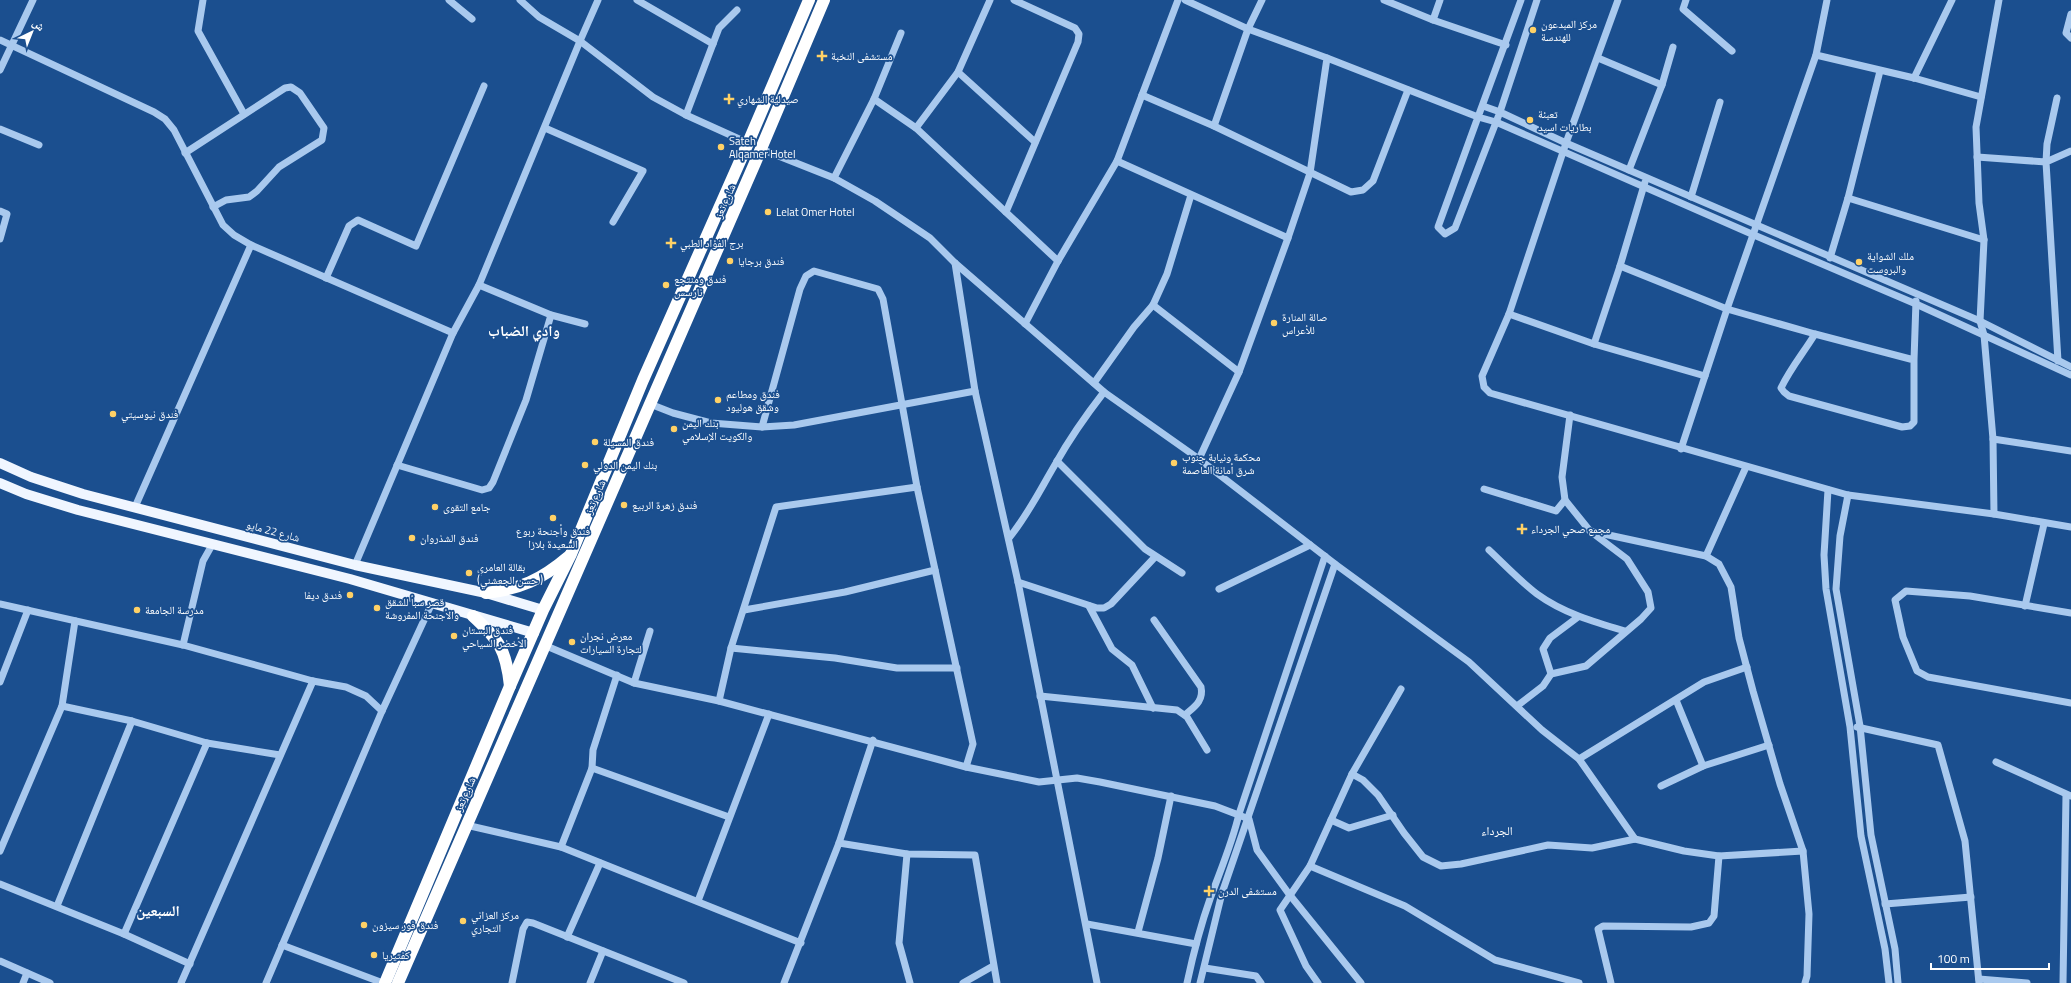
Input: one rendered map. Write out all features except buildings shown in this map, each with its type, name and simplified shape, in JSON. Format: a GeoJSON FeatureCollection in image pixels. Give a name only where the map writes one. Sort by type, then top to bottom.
{"type":"FeatureCollection","features":[{"type":"Feature","properties":{"kind":"highway","name":"شارع تعز"},"geometry":{"type":"LineString","coordinates":[[384,983],[543,610],[572,554],[643,380],[748,143],[809,0]]}},
{"type":"Feature","properties":{"kind":"highway","name":"شارع تعز"},"geometry":{"type":"LineString","coordinates":[[398,983],[544,645],[762,148],[824,0]]}},
{"type":"Feature","properties":{"kind":"highway"},"geometry":{"type":"LineString","coordinates":[[748,143],[762,148]]}},
{"type":"Feature","properties":{"kind":"highway"},"geometry":{"type":"LineString","coordinates":[[643,380],[657,386]]}},
{"type":"Feature","properties":{"kind":"highway"},"geometry":{"type":"LineString","coordinates":[[486,593],[508,590],[535,581],[572,554]]}},
{"type":"Feature","properties":{"kind":"highway"},"geometry":{"type":"LineString","coordinates":[[473,616],[493,634],[504,652],[510,686]]}},
{"type":"Feature","properties":{"kind":"main road","name":"شارع 22 مايو"},"geometry":{"type":"LineString","coordinates":[[0,464],[31,477],[83,494],[355,565],[486,593],[543,610]]}},
{"type":"Feature","properties":{"kind":"main road"},"geometry":{"type":"LineString","coordinates":[[0,483],[26,494],[78,510],[350,579],[534,633]]}},
{"type":"Feature","properties":{"kind":"main road"},"geometry":{"type":"LineString","coordinates":[[212,545],[216,528]]}},
{"type":"Feature","properties":{"kind":"main road"},"geometry":{"type":"LineString","coordinates":[[350,579],[355,565]]}},
{"type":"Feature","properties":{"kind":"street"},"geometry":{"type":"LineString","coordinates":[[0,70],[33,0]]}},
{"type":"Feature","properties":{"kind":"street"},"geometry":{"type":"LineString","coordinates":[[203,0],[198,32],[244,114]]}},
{"type":"Feature","properties":{"kind":"street"},"geometry":{"type":"LineString","coordinates":[[449,0],[472,19]]}},
{"type":"Feature","properties":{"kind":"street"},"geometry":{"type":"LineString","coordinates":[[520,0],[539,17],[580,41],[653,97],[686,115],[748,143]]}},
{"type":"Feature","properties":{"kind":"street"},"geometry":{"type":"LineString","coordinates":[[355,565],[453,333],[479,285],[598,0]]}},
{"type":"Feature","properties":{"kind":"street"},"geometry":{"type":"LineString","coordinates":[[637,0],[713,44]]}},
{"type":"Feature","properties":{"kind":"street"},"geometry":{"type":"LineString","coordinates":[[916,128],[958,72],[990,0]]}},
{"type":"Feature","properties":{"kind":"street"},"geometry":{"type":"LineString","coordinates":[[1006,212],[1078,42],[1079,34],[1074,28],[1014,0]]}},
{"type":"Feature","properties":{"kind":"street"},"geometry":{"type":"LineString","coordinates":[[1025,324],[1058,261],[1118,162],[1178,0]]}},
{"type":"Feature","properties":{"kind":"street"},"geometry":{"type":"LineString","coordinates":[[1185,0],[1248,29],[1478,117],[1496,122],[1916,304],[2071,375]]}},
{"type":"Feature","properties":{"kind":"street"},"geometry":{"type":"LineString","coordinates":[[1214,126],[1248,29],[1262,0]]}},
{"type":"Feature","properties":{"kind":"street"},"geometry":{"type":"LineString","coordinates":[[1384,0],[1433,20],[1506,46]]}},
{"type":"Feature","properties":{"kind":"street"},"geometry":{"type":"LineString","coordinates":[[1433,20],[1440,0]]}},
{"type":"Feature","properties":{"kind":"street"},"geometry":{"type":"LineString","coordinates":[[1521,0],[1506,46],[1478,117],[1438,227],[1445,234],[1455,228],[1500,112],[1537,0]]}},
{"type":"Feature","properties":{"kind":"street"},"geometry":{"type":"LineString","coordinates":[[1618,0],[1566,143],[1509,314],[1482,376],[1484,388],[1490,393],[1570,415],[1682,449],[1848,495],[1994,514],[2071,528]]}},
{"type":"Feature","properties":{"kind":"street"},"geometry":{"type":"LineString","coordinates":[[1686,0],[1683,9],[1732,51]]}},
{"type":"Feature","properties":{"kind":"street"},"geometry":{"type":"LineString","coordinates":[[1682,449],[1727,309],[1816,55],[1827,0]]}},
{"type":"Feature","properties":{"kind":"street"},"geometry":{"type":"LineString","coordinates":[[1914,78],[1952,0]]}},
{"type":"Feature","properties":{"kind":"street"},"geometry":{"type":"LineString","coordinates":[[1994,514],[1992,439],[1984,335],[1980,321],[1984,240],[1979,203],[1976,127],[1999,0]]}},
{"type":"Feature","properties":{"kind":"street"},"geometry":{"type":"LineString","coordinates":[[686,115],[719,28],[736,10]]}},
{"type":"Feature","properties":{"kind":"street"},"geometry":{"type":"LineString","coordinates":[[2071,14],[2066,33],[2071,38]]}},
{"type":"Feature","properties":{"kind":"street"},"geometry":{"type":"LineString","coordinates":[[834,178],[874,99],[901,33]]}},
{"type":"Feature","properties":{"kind":"street"},"geometry":{"type":"LineString","coordinates":[[0,40],[166,119],[174,130],[223,225],[234,235],[251,245],[453,333]]}},
{"type":"Feature","properties":{"kind":"street"},"geometry":{"type":"LineString","coordinates":[[1629,170],[1662,85],[1673,47]]}},
{"type":"Feature","properties":{"kind":"street"},"geometry":{"type":"LineString","coordinates":[[1816,55],[1914,78],[1981,97]]}},
{"type":"Feature","properties":{"kind":"street"},"geometry":{"type":"LineString","coordinates":[[1199,459],[1239,372],[1310,173],[1327,58]]}},
{"type":"Feature","properties":{"kind":"street"},"geometry":{"type":"LineString","coordinates":[[1598,58],[1662,85]]}},
{"type":"Feature","properties":{"kind":"street"},"geometry":{"type":"LineString","coordinates":[[1830,258],[1848,198],[1880,71]]}},
{"type":"Feature","properties":{"kind":"street"},"geometry":{"type":"LineString","coordinates":[[958,72],[1036,142]]}},
{"type":"Feature","properties":{"kind":"street"},"geometry":{"type":"LineString","coordinates":[[326,278],[349,226],[358,220],[416,246],[484,86]]}},
{"type":"Feature","properties":{"kind":"street"},"geometry":{"type":"LineString","coordinates":[[185,153],[285,88],[291,87],[300,93],[324,128],[324,135],[318,144],[279,168],[257,191],[248,197],[226,200],[213,207]]}},
{"type":"Feature","properties":{"kind":"street"},"geometry":{"type":"LineString","coordinates":[[1142,95],[1214,126],[1351,192],[1363,190],[1373,181],[1408,90]]}},
{"type":"Feature","properties":{"kind":"street"},"geometry":{"type":"LineString","coordinates":[[2057,98],[2046,162],[2058,361]]}},
{"type":"Feature","properties":{"kind":"street"},"geometry":{"type":"LineString","coordinates":[[874,99],[916,128],[1058,261]]}},
{"type":"Feature","properties":{"kind":"street"},"geometry":{"type":"LineString","coordinates":[[1691,197],[1720,102]]}},
{"type":"Feature","properties":{"kind":"street"},"geometry":{"type":"LineString","coordinates":[[1483,106],[1500,112],[1566,143],[1830,258],[1980,321],[2071,367]]}},
{"type":"Feature","properties":{"kind":"street"},"geometry":{"type":"LineString","coordinates":[[545,128],[643,171],[614,222]]}},
{"type":"Feature","properties":{"kind":"street"},"geometry":{"type":"LineString","coordinates":[[0,129],[39,145]]}},
{"type":"Feature","properties":{"kind":"street"},"geometry":{"type":"LineString","coordinates":[[762,148],[834,178],[875,201],[930,238],[955,263],[1104,392],[1199,459],[1335,564],[1469,662],[1542,730],[1579,759],[1635,839]]}},
{"type":"Feature","properties":{"kind":"street"},"geometry":{"type":"LineString","coordinates":[[1977,157],[2046,162],[2071,151]]}},
{"type":"Feature","properties":{"kind":"street"},"geometry":{"type":"LineString","coordinates":[[1118,162],[1288,238]]}},
{"type":"Feature","properties":{"kind":"street"},"geometry":{"type":"LineString","coordinates":[[1594,344],[1620,266],[1646,178]]}},
{"type":"Feature","properties":{"kind":"street"},"geometry":{"type":"LineString","coordinates":[[1094,383],[1134,327],[1153,306],[1167,274],[1190,195]]}},
{"type":"Feature","properties":{"kind":"street"},"geometry":{"type":"LineString","coordinates":[[1848,198],[1984,240]]}},
{"type":"Feature","properties":{"kind":"street"},"geometry":{"type":"LineString","coordinates":[[0,211],[7,214],[0,239]]}},
{"type":"Feature","properties":{"kind":"street"},"geometry":{"type":"LineString","coordinates":[[135,507],[251,245]]}},
{"type":"Feature","properties":{"kind":"street"},"geometry":{"type":"LineString","coordinates":[[955,263],[975,391],[1009,538],[1098,983]]}},
{"type":"Feature","properties":{"kind":"street"},"geometry":{"type":"LineString","coordinates":[[1620,266],[1727,309],[1914,360]]}},
{"type":"Feature","properties":{"kind":"street"},"geometry":{"type":"LineString","coordinates":[[762,427],[800,289],[806,276],[814,270],[878,289],[883,299],[917,487],[973,744],[966,767]]}},
{"type":"Feature","properties":{"kind":"street"},"geometry":{"type":"LineString","coordinates":[[479,285],[551,315],[585,324]]}},
{"type":"Feature","properties":{"kind":"street"},"geometry":{"type":"LineString","coordinates":[[1815,334],[1789,372],[1781,388],[1784,392],[1789,396],[1902,427],[1910,426],[1914,422],[1914,360],[1917,294]]}},
{"type":"Feature","properties":{"kind":"street"},"geometry":{"type":"LineString","coordinates":[[1153,306],[1239,372]]}},
{"type":"Feature","properties":{"kind":"street"},"geometry":{"type":"LineString","coordinates":[[1509,314],[1594,344],[1705,376]]}},
{"type":"Feature","properties":{"kind":"street"},"geometry":{"type":"LineString","coordinates":[[397,466],[482,490],[489,488],[493,482],[526,400],[551,315]]}},
{"type":"Feature","properties":{"kind":"street"},"geometry":{"type":"LineString","coordinates":[[650,404],[673,413],[711,423],[762,427],[794,425],[975,391]]}},
{"type":"Feature","properties":{"kind":"street"},"geometry":{"type":"LineString","coordinates":[[1009,538],[1029,511],[1057,461],[1086,415],[1104,392]]}},
{"type":"Feature","properties":{"kind":"street"},"geometry":{"type":"LineString","coordinates":[[1550,674],[1586,666],[1625,631],[1641,619],[1651,608],[1648,592],[1627,559],[1590,531],[1565,500],[1562,477],[1570,415]]}},
{"type":"Feature","properties":{"kind":"street"},"geometry":{"type":"LineString","coordinates":[[1992,439],[2071,450]]}},
{"type":"Feature","properties":{"kind":"street"},"geometry":{"type":"LineString","coordinates":[[1057,461],[1126,532],[1155,557],[1182,573]]}},
{"type":"Feature","properties":{"kind":"street"},"geometry":{"type":"LineString","coordinates":[[1706,556],[1746,467]]}},
{"type":"Feature","properties":{"kind":"street"},"geometry":{"type":"LineString","coordinates":[[719,701],[731,648],[776,507],[917,487]]}},
{"type":"Feature","properties":{"kind":"street"},"geometry":{"type":"LineString","coordinates":[[1484,489],[1556,511],[1565,500]]}},
{"type":"Feature","properties":{"kind":"street"},"geometry":{"type":"LineString","coordinates":[[1828,490],[1824,555],[1826,589],[1850,727],[1861,836],[1885,949],[1889,983]]}},
{"type":"Feature","properties":{"kind":"street"},"geometry":{"type":"LineString","coordinates":[[1848,495],[1840,536],[1836,589],[1860,726],[1871,835],[1895,949],[1898,983]]}},
{"type":"Feature","properties":{"kind":"street"},"geometry":{"type":"LineString","coordinates":[[2025,606],[2044,524]]}},
{"type":"Feature","properties":{"kind":"street"},"geometry":{"type":"LineString","coordinates":[[1590,531],[1706,556],[1719,564],[1731,587],[1739,638],[1768,745],[1803,851],[1809,914],[1805,983]]}},
{"type":"Feature","properties":{"kind":"street"},"geometry":{"type":"LineString","coordinates":[[183,645],[203,561],[212,545]]}},
{"type":"Feature","properties":{"kind":"street"},"geometry":{"type":"LineString","coordinates":[[1219,589],[1310,545]]}},
{"type":"Feature","properties":{"kind":"street"},"geometry":{"type":"LineString","coordinates":[[1489,550],[1537,594],[1578,617],[1625,631]]}},
{"type":"Feature","properties":{"kind":"street"},"geometry":{"type":"LineString","coordinates":[[1187,983],[1196,944],[1210,900],[1234,838],[1239,814],[1325,556]]}},
{"type":"Feature","properties":{"kind":"street"},"geometry":{"type":"LineString","coordinates":[[1018,582],[1100,609],[1109,606],[1155,557]]}},
{"type":"Feature","properties":{"kind":"street"},"geometry":{"type":"LineString","coordinates":[[1200,983],[1205,968],[1222,893],[1249,819],[1335,564]]}},
{"type":"Feature","properties":{"kind":"street"},"geometry":{"type":"LineString","coordinates":[[744,610],[846,592],[935,570]]}},
{"type":"Feature","properties":{"kind":"street"},"geometry":{"type":"LineString","coordinates":[[2071,613],[1970,596],[1906,591],[1895,600],[1903,637],[1917,671],[1928,677],[2071,703]]}},
{"type":"Feature","properties":{"kind":"street"},"geometry":{"type":"LineString","coordinates":[[266,983],[382,711],[432,603]]}},
{"type":"Feature","properties":{"kind":"street"},"geometry":{"type":"LineString","coordinates":[[0,604],[183,645],[313,681],[346,687],[366,696],[382,711]]}},
{"type":"Feature","properties":{"kind":"street"},"geometry":{"type":"LineString","coordinates":[[1089,606],[1112,649],[1132,665],[1153,708]]}},
{"type":"Feature","properties":{"kind":"street"},"geometry":{"type":"LineString","coordinates":[[0,682],[28,610]]}},
{"type":"Feature","properties":{"kind":"street"},"geometry":{"type":"LineString","coordinates":[[1517,706],[1543,686],[1550,674],[1544,649],[1550,638],[1578,617]]}},
{"type":"Feature","properties":{"kind":"street"},"geometry":{"type":"LineString","coordinates":[[1154,620],[1201,687],[1202,694],[1200,701],[1185,715]]}},
{"type":"Feature","properties":{"kind":"street"},"geometry":{"type":"LineString","coordinates":[[0,851],[62,706],[75,621]]}},
{"type":"Feature","properties":{"kind":"street"},"geometry":{"type":"LineString","coordinates":[[634,683],[650,631]]}},
{"type":"Feature","properties":{"kind":"street"},"geometry":{"type":"LineString","coordinates":[[544,645],[634,683],[719,701],[873,740],[966,767],[1039,782],[1077,778],[1215,806],[1249,819]]}},
{"type":"Feature","properties":{"kind":"street"},"geometry":{"type":"LineString","coordinates":[[731,648],[835,658],[897,668],[957,668]]}},
{"type":"Feature","properties":{"kind":"street"},"geometry":{"type":"LineString","coordinates":[[1579,759],[1704,682],[1747,667]]}},
{"type":"Feature","properties":{"kind":"street"},"geometry":{"type":"LineString","coordinates":[[561,847],[592,768],[593,750],[617,675]]}},
{"type":"Feature","properties":{"kind":"street"},"geometry":{"type":"LineString","coordinates":[[181,983],[313,681]]}},
{"type":"Feature","properties":{"kind":"street"},"geometry":{"type":"LineString","coordinates":[[1318,983],[1306,966],[1280,910],[1289,894],[1310,866],[1352,774],[1401,689]]}},
{"type":"Feature","properties":{"kind":"street"},"geometry":{"type":"LineString","coordinates":[[1040,696],[1177,710],[1185,715],[1207,750]]}},
{"type":"Feature","properties":{"kind":"street"},"geometry":{"type":"LineString","coordinates":[[1676,700],[1703,766]]}},
{"type":"Feature","properties":{"kind":"street"},"geometry":{"type":"LineString","coordinates":[[62,706],[132,722],[207,742],[280,755]]}},
{"type":"Feature","properties":{"kind":"street"},"geometry":{"type":"LineString","coordinates":[[698,901],[769,714]]}},
{"type":"Feature","properties":{"kind":"street"},"geometry":{"type":"LineString","coordinates":[[57,906],[132,722]]}},
{"type":"Feature","properties":{"kind":"street"},"geometry":{"type":"LineString","coordinates":[[1850,727],[1860,726],[1938,745],[1965,842],[1979,981],[2027,983]]}},
{"type":"Feature","properties":{"kind":"street"},"geometry":{"type":"LineString","coordinates":[[784,983],[839,843],[873,740]]}},
{"type":"Feature","properties":{"kind":"street"},"geometry":{"type":"LineString","coordinates":[[124,934],[207,742]]}},
{"type":"Feature","properties":{"kind":"street"},"geometry":{"type":"LineString","coordinates":[[1661,786],[1703,766],[1768,745]]}},
{"type":"Feature","properties":{"kind":"street"},"geometry":{"type":"LineString","coordinates":[[1996,762],[2069,796],[2063,983]]}},
{"type":"Feature","properties":{"kind":"street"},"geometry":{"type":"LineString","coordinates":[[592,768],[730,818]]}},
{"type":"Feature","properties":{"kind":"street"},"geometry":{"type":"LineString","coordinates":[[1352,774],[1363,780],[1378,795],[1404,833],[1424,857],[1441,866],[1461,864],[1548,845],[1592,848],[1635,839],[1684,851],[1719,856],[1803,851]]}},
{"type":"Feature","properties":{"kind":"street"},"geometry":{"type":"LineString","coordinates":[[1138,932],[1158,858],[1171,796]]}},
{"type":"Feature","properties":{"kind":"street"},"geometry":{"type":"LineString","coordinates":[[1331,820],[1349,828],[1392,815]]}},
{"type":"Feature","properties":{"kind":"street"},"geometry":{"type":"LineString","coordinates":[[1249,819],[1256,850],[1289,894],[1361,983]]}},
{"type":"Feature","properties":{"kind":"street"},"geometry":{"type":"LineString","coordinates":[[466,825],[561,847],[801,943]]}},
{"type":"Feature","properties":{"kind":"street"},"geometry":{"type":"LineString","coordinates":[[839,843],[907,854],[975,855],[993,966],[998,983]]}},
{"type":"Feature","properties":{"kind":"street"},"geometry":{"type":"LineString","coordinates":[[907,854],[899,943],[910,983]]}},
{"type":"Feature","properties":{"kind":"street"},"geometry":{"type":"LineString","coordinates":[[1611,983],[1598,929],[1603,926],[1691,927],[1709,923],[1714,916],[1719,856]]}},
{"type":"Feature","properties":{"kind":"street"},"geometry":{"type":"LineString","coordinates":[[567,937],[600,863]]}},
{"type":"Feature","properties":{"kind":"street"},"geometry":{"type":"LineString","coordinates":[[1310,866],[1405,906],[1495,960],[1579,983]]}},
{"type":"Feature","properties":{"kind":"street"},"geometry":{"type":"LineString","coordinates":[[0,884],[124,934],[190,964]]}},
{"type":"Feature","properties":{"kind":"street"},"geometry":{"type":"LineString","coordinates":[[1886,904],[1971,897]]}},
{"type":"Feature","properties":{"kind":"street"},"geometry":{"type":"LineString","coordinates":[[512,983],[523,929],[526,922],[533,922],[603,951],[665,980],[684,983]]}},
{"type":"Feature","properties":{"kind":"street"},"geometry":{"type":"LineString","coordinates":[[1086,924],[1138,932],[1196,944]]}},
{"type":"Feature","properties":{"kind":"street"},"geometry":{"type":"LineString","coordinates":[[282,946],[384,983]]}},
{"type":"Feature","properties":{"kind":"street"},"geometry":{"type":"LineString","coordinates":[[590,983],[603,951]]}},
{"type":"Feature","properties":{"kind":"street"},"geometry":{"type":"LineString","coordinates":[[0,961],[50,983]]}},
{"type":"Feature","properties":{"kind":"street"},"geometry":{"type":"LineString","coordinates":[[964,983],[993,966]]}},
{"type":"Feature","properties":{"kind":"street"},"geometry":{"type":"LineString","coordinates":[[1205,968],[1256,976],[1261,983]]}},
{"type":"Feature","properties":{"kind":"street"},"geometry":{"type":"LineString","coordinates":[[23,983],[27,973]]}},
{"type":"Feature","properties":{"kind":"place","name":"مركز المبدعون للهندسة"},"geometry":{"type":"Point","coordinates":[1533,30]}},
{"type":"Feature","properties":{"kind":"place","name":"مستشفى النخبة"},"geometry":{"type":"Point","coordinates":[822,56]}},
{"type":"Feature","properties":{"kind":"place","name":"صيدلية الشهاري"},"geometry":{"type":"Point","coordinates":[729,99]}},
{"type":"Feature","properties":{"kind":"place","name":"تعبئة بطاريات اسيد"},"geometry":{"type":"Point","coordinates":[1530,120]}},
{"type":"Feature","properties":{"kind":"place","name":"Sateh Alqamer Hotel"},"geometry":{"type":"Point","coordinates":[721,147]}},
{"type":"Feature","properties":{"kind":"place","name":"Lelat Omer Hotel"},"geometry":{"type":"Point","coordinates":[768,212]}},
{"type":"Feature","properties":{"kind":"place","name":"برج الفؤاد الطبي"},"geometry":{"type":"Point","coordinates":[671,243]}},
{"type":"Feature","properties":{"kind":"place","name":"فندق برجايا"},"geometry":{"type":"Point","coordinates":[730,261]}},
{"type":"Feature","properties":{"kind":"place","name":"ملك الشواية والبروست"},"geometry":{"type":"Point","coordinates":[1859,262]}},
{"type":"Feature","properties":{"kind":"place","name":"فندق ومنتجع نارسس"},"geometry":{"type":"Point","coordinates":[666,285]}},
{"type":"Feature","properties":{"kind":"place","name":"صالة المنارة للأعراس"},"geometry":{"type":"Point","coordinates":[1274,323]}},
{"type":"Feature","properties":{"kind":"place","name":"فندق ومطاعم وشقق هوليود"},"geometry":{"type":"Point","coordinates":[718,400]}},
{"type":"Feature","properties":{"kind":"place","name":"فندق نيوسيتي"},"geometry":{"type":"Point","coordinates":[113,414]}},
{"type":"Feature","properties":{"kind":"place","name":"بنك اليمن والكويت الإسلامي"},"geometry":{"type":"Point","coordinates":[674,429]}},
{"type":"Feature","properties":{"kind":"place","name":"فندق المسيلة"},"geometry":{"type":"Point","coordinates":[595,442]}},
{"type":"Feature","properties":{"kind":"place","name":"محكمة ونيابة جنوب شرق أمانة العاصمة"},"geometry":{"type":"Point","coordinates":[1174,463]}},
{"type":"Feature","properties":{"kind":"place","name":"بنك اليمن الدولي"},"geometry":{"type":"Point","coordinates":[585,465]}},
{"type":"Feature","properties":{"kind":"place","name":"فندق زهرة الربيع"},"geometry":{"type":"Point","coordinates":[624,505]}},
{"type":"Feature","properties":{"kind":"place","name":"جامع التقوى"},"geometry":{"type":"Point","coordinates":[435,507]}},
{"type":"Feature","properties":{"kind":"place","name":"فندق وأجنحة ربوع السعيدة بلازا"},"geometry":{"type":"Point","coordinates":[553,518]}},
{"type":"Feature","properties":{"kind":"place","name":"مجمع صحي الجرداء"},"geometry":{"type":"Point","coordinates":[1522,529]}},
{"type":"Feature","properties":{"kind":"place","name":"فندق الشذروان"},"geometry":{"type":"Point","coordinates":[412,538]}},
{"type":"Feature","properties":{"kind":"place","name":"بقالة العامري (حسن الجعشني )"},"geometry":{"type":"Point","coordinates":[469,573]}},
{"type":"Feature","properties":{"kind":"place","name":"فندق ديفا"},"geometry":{"type":"Point","coordinates":[350,595]}},
{"type":"Feature","properties":{"kind":"place","name":"قصر سبأ للشقق والأجنحة المفروشة"},"geometry":{"type":"Point","coordinates":[377,608]}},
{"type":"Feature","properties":{"kind":"place","name":"مدرسة الجامعة"},"geometry":{"type":"Point","coordinates":[137,610]}},
{"type":"Feature","properties":{"kind":"place","name":"فندق البستان الأخضر السياحي"},"geometry":{"type":"Point","coordinates":[454,636]}},
{"type":"Feature","properties":{"kind":"place","name":"معرض نجران لتجارة السيارات"},"geometry":{"type":"Point","coordinates":[572,642]}},
{"type":"Feature","properties":{"kind":"place","name":"مستشفى الدرن"},"geometry":{"type":"Point","coordinates":[1209,891]}},
{"type":"Feature","properties":{"kind":"place","name":"مركز العزاني التجاري"},"geometry":{"type":"Point","coordinates":[463,921]}},
{"type":"Feature","properties":{"kind":"place","name":"فندق فور سيزون"},"geometry":{"type":"Point","coordinates":[364,925]}},
{"type":"Feature","properties":{"kind":"place","name":"كفتيريا"},"geometry":{"type":"Point","coordinates":[374,955]}},
{"type":"Feature","properties":{"kind":"district","name":"وادي الضباب"},"geometry":{"type":"Point","coordinates":[524,330]}},
{"type":"Feature","properties":{"kind":"district","name":"الجرداء"},"geometry":{"type":"Point","coordinates":[1497,830]}},
{"type":"Feature","properties":{"kind":"district","name":"السبعين"},"geometry":{"type":"Point","coordinates":[158,910]}}]}
